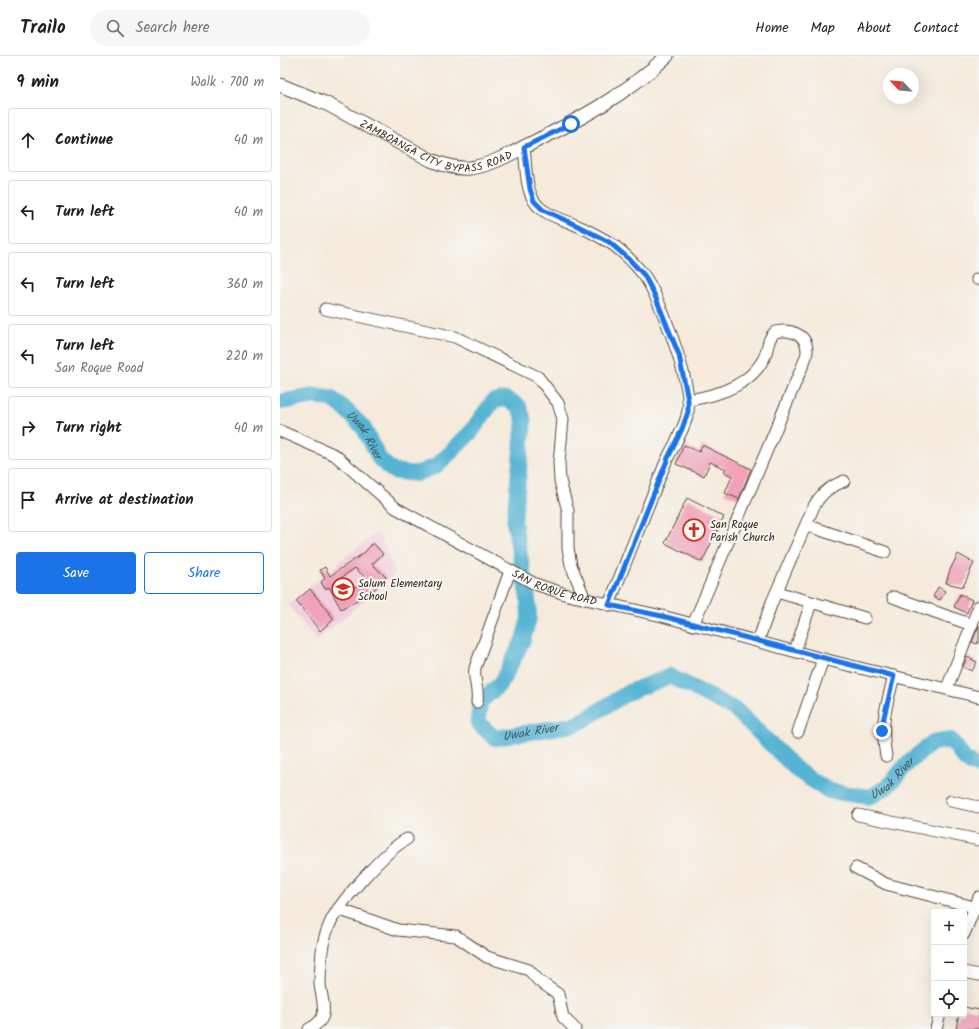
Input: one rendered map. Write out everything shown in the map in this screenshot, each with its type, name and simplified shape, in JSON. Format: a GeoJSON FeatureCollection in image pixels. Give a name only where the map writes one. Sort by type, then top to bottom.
{"type":"FeatureCollection","features":[{"type":"Feature","properties":{"kind":"main road","name":"ZAMBOANGA CITY BYPASS ROAD"},"geometry":{"type":"LineString","coordinates":[[280,85],[327,104],[445,166],[458,168],[480,166],[571,124],[621,95],[667,56]]}},
{"type":"Feature","properties":{"kind":"street"},"geometry":{"type":"LineString","coordinates":[[524,147],[530,189],[534,201],[543,210],[609,242],[629,259],[644,275],[655,296],[679,355],[688,400],[688,412],[682,429],[668,458],[609,605]]}},
{"type":"Feature","properties":{"kind":"street"},"geometry":{"type":"LineString","coordinates":[[325,309],[455,337],[538,377],[558,403],[563,419],[559,463],[560,481],[568,511],[568,548],[571,565],[586,599]]}},
{"type":"Feature","properties":{"kind":"street"},"geometry":{"type":"LineString","coordinates":[[688,400],[714,396],[747,378],[764,359],[768,340],[775,332],[790,331],[799,334],[804,342],[807,351],[802,367],[693,625]]}},
{"type":"Feature","properties":{"kind":"street","name":"SAN ROQUE ROAD"},"geometry":{"type":"LineString","coordinates":[[280,430],[335,455],[396,508],[535,584],[609,605],[979,697]]}},
{"type":"Feature","properties":{"kind":"street"},"geometry":{"type":"LineString","coordinates":[[758,642],[777,592],[820,495],[828,488],[844,481]]}},
{"type":"Feature","properties":{"kind":"street"},"geometry":{"type":"LineString","coordinates":[[806,525],[885,552]]}},
{"type":"Feature","properties":{"kind":"street"},"geometry":{"type":"LineString","coordinates":[[477,702],[478,690],[475,668],[510,571]]}},
{"type":"Feature","properties":{"kind":"street"},"geometry":{"type":"LineString","coordinates":[[777,592],[865,618]]}},
{"type":"Feature","properties":{"kind":"street"},"geometry":{"type":"LineString","coordinates":[[893,597],[972,625]]}},
{"type":"Feature","properties":{"kind":"street"},"geometry":{"type":"LineString","coordinates":[[795,651],[811,603]]}},
{"type":"Feature","properties":{"kind":"street"},"geometry":{"type":"LineString","coordinates":[[947,688],[979,606]]}},
{"type":"Feature","properties":{"kind":"street"},"geometry":{"type":"LineString","coordinates":[[798,732],[823,659]]}},
{"type":"Feature","properties":{"kind":"street"},"geometry":{"type":"LineString","coordinates":[[886,756],[883,739],[883,721],[894,676]]}},
{"type":"Feature","properties":{"kind":"street"},"geometry":{"type":"LineString","coordinates":[[950,801],[979,807]]}},
{"type":"Feature","properties":{"kind":"street"},"geometry":{"type":"LineString","coordinates":[[858,815],[979,840]]}},
{"type":"Feature","properties":{"kind":"street"},"geometry":{"type":"LineString","coordinates":[[309,1029],[319,1022],[323,1016],[320,983],[326,932],[338,909],[391,850],[407,839]]}},
{"type":"Feature","properties":{"kind":"street"},"geometry":{"type":"LineString","coordinates":[[856,868],[886,884],[975,915]]}},
{"type":"Feature","properties":{"kind":"street"},"geometry":{"type":"LineString","coordinates":[[967,929],[975,915],[979,897]]}},
{"type":"Feature","properties":{"kind":"street"},"geometry":{"type":"LineString","coordinates":[[338,909],[398,930],[456,936],[487,957],[529,970],[539,981],[558,994],[563,1017],[575,1029]]}},
{"type":"Feature","properties":{"kind":"street"},"geometry":{"type":"LineString","coordinates":[[967,973],[979,975]]}},
{"type":"Feature","properties":{"kind":"street"},"geometry":{"type":"LineString","coordinates":[[936,1029],[939,1017]]}},
{"type":"Feature","properties":{"kind":"shaded area","name":"Salum Elementary School"},"geometry":{"type":"Polygon","coordinates":[[[378,531],[396,573],[317,641],[288,605],[378,531]]]}},
{"type":"Feature","properties":{"kind":"building"},"geometry":{"type":"Polygon","coordinates":[[[684,445],[699,452],[702,445],[751,469],[739,499],[725,493],[732,476],[724,472],[726,469],[710,462],[704,476],[676,464],[684,445]]]}},
{"type":"Feature","properties":{"kind":"building","name":"San Roque Parish Church"},"geometry":{"type":"Polygon","coordinates":[[[687,498],[724,517],[702,562],[665,543],[687,498]]]}},
{"type":"Feature","properties":{"kind":"building"},"geometry":{"type":"Polygon","coordinates":[[[373,543],[383,554],[372,564],[386,577],[373,591],[341,609],[329,587],[325,589],[321,582],[325,579],[320,570],[325,567],[330,576],[364,553],[373,543]],[[355,568],[334,583],[341,594],[368,580],[355,568]]]}},
{"type":"Feature","properties":{"kind":"building"},"geometry":{"type":"Polygon","coordinates":[[[958,554],[974,563],[963,587],[946,583],[950,570],[958,554]]]}},
{"type":"Feature","properties":{"kind":"building"},"geometry":{"type":"Polygon","coordinates":[[[938,587],[945,591],[940,600],[933,597],[938,587]]]}},
{"type":"Feature","properties":{"kind":"building"},"geometry":{"type":"Polygon","coordinates":[[[310,589],[334,619],[320,631],[296,601],[310,589]]]}},
{"type":"Feature","properties":{"kind":"building"},"geometry":{"type":"Polygon","coordinates":[[[960,594],[972,600],[967,613],[954,607],[960,594]]]}},
{"type":"Feature","properties":{"kind":"building"},"geometry":{"type":"Polygon","coordinates":[[[979,625],[979,640],[977,644],[972,642],[979,625]]]}},
{"type":"Feature","properties":{"kind":"building"},"geometry":{"type":"Polygon","coordinates":[[[967,657],[977,662],[972,671],[963,667],[967,657]]]}},
{"type":"Feature","properties":{"kind":"building"},"geometry":{"type":"Polygon","coordinates":[[[967,1008],[979,1010],[979,1029],[956,1029],[958,1017],[967,1017],[967,1008]]]}},
{"type":"Feature","properties":{"kind":"waterway","name":"Uwak River"},"geometry":{"type":"LineString","coordinates":[[280,402],[315,396],[332,399],[343,407],[363,427],[380,460],[393,471],[416,474],[436,466],[451,452],[471,432],[493,401],[506,399],[519,406],[524,420],[514,522],[528,599],[529,618],[523,640],[501,683],[480,702],[478,723],[495,738],[577,724],[629,692],[670,676],[736,710],[798,771],[829,791],[870,797],[887,787],[908,763],[932,743],[951,740],[966,761],[979,767]]}},
{"type":"Feature","properties":{"kind":"place","name":"San Roque Parish Church"},"geometry":{"type":"Point","coordinates":[694,530]}},
{"type":"Feature","properties":{"kind":"place","name":"Salum Elementary School"},"geometry":{"type":"Point","coordinates":[343,589]}},
{"type":"Feature","properties":{"kind":"route"},"geometry":{"type":"LineString","coordinates":[[571,124],[524,147],[530,189],[534,201],[543,210],[609,242],[629,259],[644,275],[655,296],[679,355],[688,400],[688,412],[682,429],[638,529],[609,605],[662,616],[823,659],[894,676],[882,731]]}}]}
